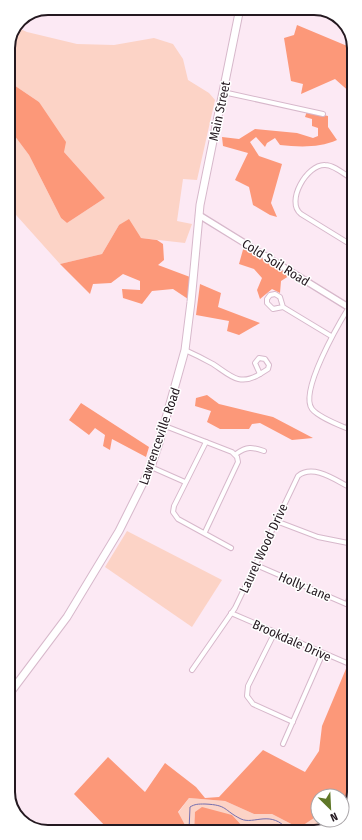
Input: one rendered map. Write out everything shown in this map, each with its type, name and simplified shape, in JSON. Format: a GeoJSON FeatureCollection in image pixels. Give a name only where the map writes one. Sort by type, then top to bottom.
{"type":"FeatureCollection","features":[{"type":"Feature","properties":{"kind":"highway","name":"Main Street"},"geometry":{"type":"LineString","coordinates":[[199,215],[239,15]]}},
{"type":"Feature","properties":{"kind":"highway","name":"Lawrenceville Road"},"geometry":{"type":"LineString","coordinates":[[15,686],[67,617],[127,517],[151,467],[165,426],[185,350],[199,215]]}},
{"type":"Feature","properties":{"kind":"street"},"geometry":{"type":"LineString","coordinates":[[223,92],[323,114]]}},
{"type":"Feature","properties":{"kind":"street"},"geometry":{"type":"LineString","coordinates":[[347,176],[332,166],[324,164],[316,166],[308,174],[296,196],[294,203],[297,210],[302,214],[347,243]]}},
{"type":"Feature","properties":{"kind":"street","name":"Cold Soil Road"},"geometry":{"type":"LineString","coordinates":[[199,215],[347,307]]}},
{"type":"Feature","properties":{"kind":"street"},"geometry":{"type":"LineString","coordinates":[[283,307],[331,336]]}},
{"type":"Feature","properties":{"kind":"street"},"geometry":{"type":"LineString","coordinates":[[347,314],[331,336],[309,392],[309,400],[312,408],[317,413],[347,428]]}},
{"type":"Feature","properties":{"kind":"street"},"geometry":{"type":"LineString","coordinates":[[185,350],[212,364],[237,380],[250,380],[260,374]]}},
{"type":"Feature","properties":{"kind":"street"},"geometry":{"type":"LineString","coordinates":[[165,426],[236,454],[238,462],[205,532]]}},
{"type":"Feature","properties":{"kind":"street"},"geometry":{"type":"LineString","coordinates":[[206,442],[185,482],[174,508],[174,516],[205,532],[231,548]]}},
{"type":"Feature","properties":{"kind":"street"},"geometry":{"type":"LineString","coordinates":[[236,454],[246,447],[264,451]]}},
{"type":"Feature","properties":{"kind":"street"},"geometry":{"type":"LineString","coordinates":[[151,467],[185,482]]}},
{"type":"Feature","properties":{"kind":"street","name":"Laurel Wood Drive"},"geometry":{"type":"LineString","coordinates":[[192,670],[231,613],[256,565],[295,479],[304,472],[316,471],[347,487]]}},
{"type":"Feature","properties":{"kind":"street"},"geometry":{"type":"LineString","coordinates":[[276,521],[318,537],[347,543]]}},
{"type":"Feature","properties":{"kind":"street","name":"Holly Lane"},"geometry":{"type":"LineString","coordinates":[[256,565],[347,604]]}},
{"type":"Feature","properties":{"kind":"street","name":"Brookdale Drive"},"geometry":{"type":"LineString","coordinates":[[231,613],[347,663]]}},
{"type":"Feature","properties":{"kind":"street"},"geometry":{"type":"LineString","coordinates":[[275,632],[248,686],[247,696],[253,704],[293,722]]}},
{"type":"Feature","properties":{"kind":"street"},"geometry":{"type":"LineString","coordinates":[[283,744],[323,653]]}},
{"type":"Feature","properties":{"kind":"shaded area"},"geometry":{"type":"Polygon","coordinates":[[[297,25],[347,46],[347,90],[335,79],[301,94],[303,84],[291,81],[284,38],[294,35],[297,25]]]}},
{"type":"Feature","properties":{"kind":"shaded area"},"geometry":{"type":"Polygon","coordinates":[[[21,29],[77,44],[114,45],[154,38],[173,44],[183,59],[188,80],[209,93],[215,100],[197,180],[183,179],[177,221],[192,224],[185,243],[141,238],[119,225],[102,254],[60,264],[15,214],[15,136],[29,155],[61,218],[67,223],[105,198],[64,152],[39,102],[15,86],[15,46],[18,34],[21,29]]]}},
{"type":"Feature","properties":{"kind":"shaded area"},"geometry":{"type":"Polygon","coordinates":[[[15,86],[39,102],[66,142],[64,152],[105,198],[67,223],[61,218],[29,155],[15,136],[15,86]]]}},
{"type":"Feature","properties":{"kind":"shaded area"},"geometry":{"type":"Polygon","coordinates":[[[307,111],[328,116],[328,127],[337,140],[330,143],[309,146],[280,145],[275,138],[267,143],[265,147],[256,137],[250,142],[259,156],[282,164],[271,203],[277,217],[270,215],[253,205],[249,187],[235,180],[248,153],[223,146],[222,137],[239,139],[255,129],[297,133],[313,138],[318,136],[318,128],[312,126],[312,119],[305,117],[307,111]]]}},
{"type":"Feature","properties":{"kind":"shaded area"},"geometry":{"type":"Polygon","coordinates":[[[129,219],[141,238],[157,240],[163,244],[164,260],[158,265],[190,277],[188,299],[173,289],[152,291],[142,304],[123,298],[122,289],[140,290],[140,281],[123,274],[111,283],[93,284],[90,294],[60,264],[102,254],[119,225],[129,219]]]}},
{"type":"Feature","properties":{"kind":"shaded area"},"geometry":{"type":"Polygon","coordinates":[[[244,246],[292,274],[281,281],[280,293],[272,289],[260,299],[257,290],[262,278],[254,269],[239,264],[244,246]]]}},
{"type":"Feature","properties":{"kind":"shaded area"},"geometry":{"type":"Polygon","coordinates":[[[200,284],[221,293],[218,307],[260,323],[239,335],[227,331],[229,321],[196,315],[200,284]]]}},
{"type":"Feature","properties":{"kind":"shaded area"},"geometry":{"type":"Polygon","coordinates":[[[207,395],[219,404],[273,417],[313,438],[292,440],[260,423],[252,424],[249,429],[220,429],[207,422],[211,411],[195,406],[196,398],[207,395]]]}},
{"type":"Feature","properties":{"kind":"shaded area"},"geometry":{"type":"Polygon","coordinates":[[[81,403],[149,447],[146,457],[112,439],[110,450],[103,446],[105,435],[95,428],[89,435],[69,420],[81,403]]]}},
{"type":"Feature","properties":{"kind":"shaded area"},"geometry":{"type":"Polygon","coordinates":[[[127,531],[222,580],[192,627],[105,567],[127,531]]]}},
{"type":"Feature","properties":{"kind":"shaded area"},"geometry":{"type":"Polygon","coordinates":[[[347,666],[347,788],[310,788],[310,821],[304,825],[293,825],[272,814],[254,814],[225,801],[189,798],[178,812],[185,825],[104,825],[74,794],[108,757],[145,792],[165,763],[196,787],[205,798],[219,797],[263,750],[305,772],[319,751],[322,726],[347,666]]]}},
{"type":"Feature","properties":{"kind":"shaded area"},"geometry":{"type":"Polygon","coordinates":[[[189,798],[225,801],[254,814],[272,814],[293,825],[241,825],[232,815],[195,812],[194,825],[185,825],[178,813],[189,798]]]}},
{"type":"Feature","properties":{"kind":"shaded area"},"geometry":{"type":"Polygon","coordinates":[[[202,807],[232,815],[241,825],[194,825],[195,812],[202,807]]]}},
{"type":"Feature","properties":{"kind":"shaded area"},"geometry":{"type":"Polygon","coordinates":[[[310,821],[310,825],[304,825],[310,821]]]}},
{"type":"Feature","properties":{"kind":"waterway"},"geometry":{"type":"LineString","coordinates":[[189,825],[190,807],[203,804],[225,808],[241,819],[269,819],[275,820],[283,825]]}}]}
